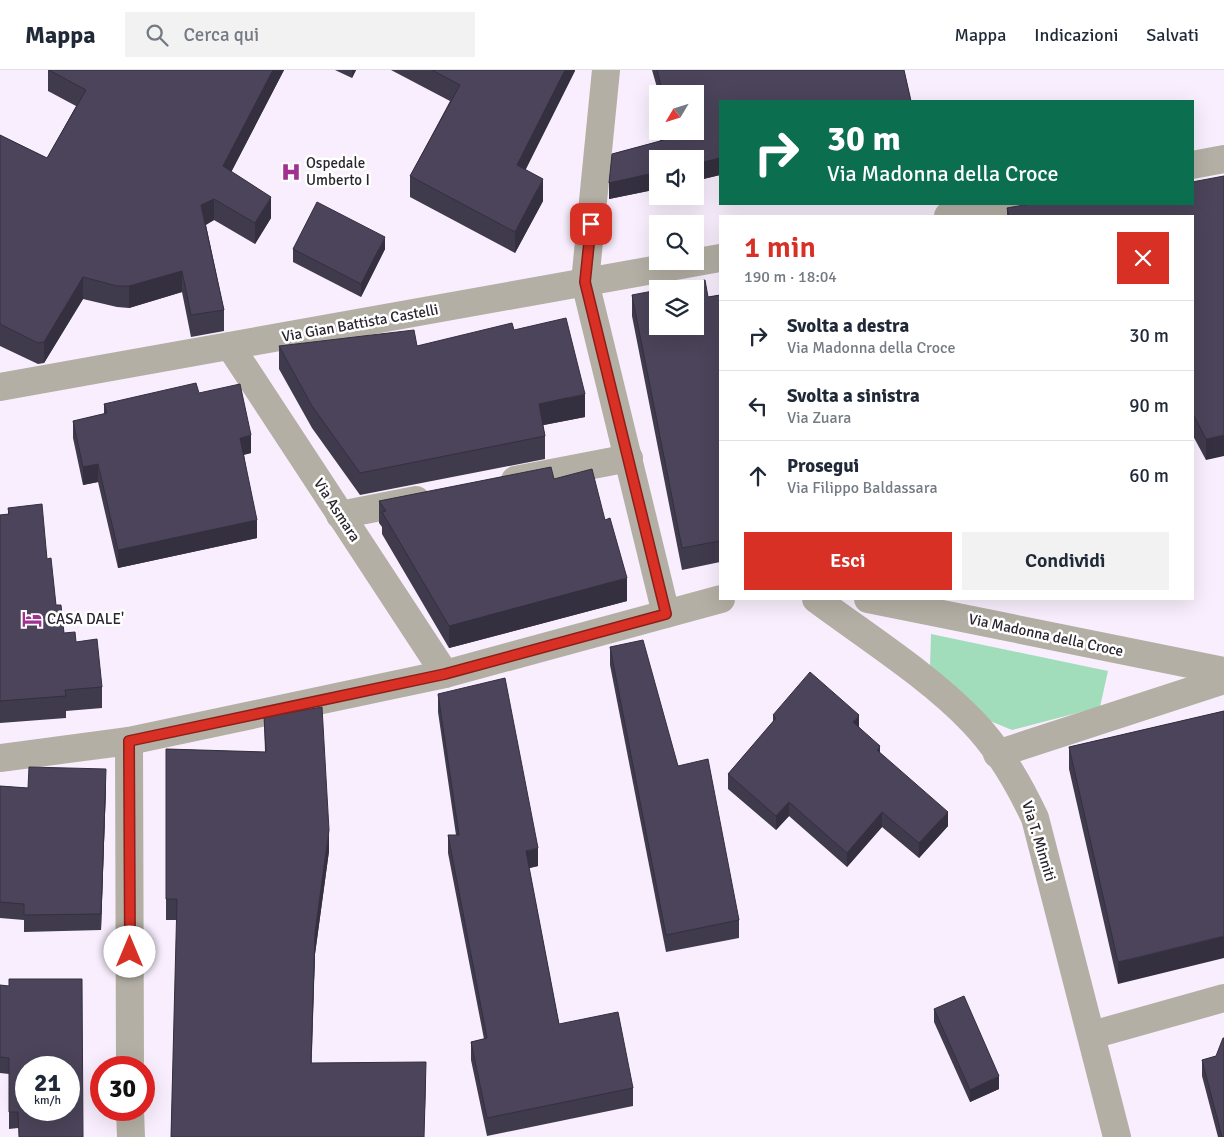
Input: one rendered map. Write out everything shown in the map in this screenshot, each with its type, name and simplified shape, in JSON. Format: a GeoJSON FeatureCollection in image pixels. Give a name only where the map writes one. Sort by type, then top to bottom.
{"type":"FeatureCollection","features":[{"type":"Feature","properties":{"kind":"street"},"geometry":{"type":"LineString","coordinates":[[606,70],[585,282],[666,614]]}},
{"type":"Feature","properties":{"kind":"street"},"geometry":{"type":"LineString","coordinates":[[1194,165],[1224,159]]}},
{"type":"Feature","properties":{"kind":"street"},"geometry":{"type":"LineString","coordinates":[[953,215],[1002,205]]}},
{"type":"Feature","properties":{"kind":"street","name":"Via Gian Battista Castelli"},"geometry":{"type":"LineString","coordinates":[[0,386],[719,258]]}},
{"type":"Feature","properties":{"kind":"street","name":"Via Asmara"},"geometry":{"type":"LineString","coordinates":[[230,346],[445,674]]}},
{"type":"Feature","properties":{"kind":"street"},"geometry":{"type":"LineString","coordinates":[[494,485],[629,458]]}},
{"type":"Feature","properties":{"kind":"street"},"geometry":{"type":"LineString","coordinates":[[340,515],[436,496]]}},
{"type":"Feature","properties":{"kind":"street"},"geometry":{"type":"LineString","coordinates":[[0,758],[129,741],[445,674],[719,600]]}},
{"type":"Feature","properties":{"kind":"street","name":"Via T. Minniti"},"geometry":{"type":"LineString","coordinates":[[817,600],[925,680],[973,722],[1021,788],[1035,818],[1118,1137]]}},
{"type":"Feature","properties":{"kind":"street","name":"Via Madonna della Croce"},"geometry":{"type":"LineString","coordinates":[[873,600],[1224,671]]}},
{"type":"Feature","properties":{"kind":"street"},"geometry":{"type":"LineString","coordinates":[[997,754],[1224,680]]}},
{"type":"Feature","properties":{"kind":"street"},"geometry":{"type":"LineString","coordinates":[[129,741],[130,1056]]}},
{"type":"Feature","properties":{"kind":"street"},"geometry":{"type":"LineString","coordinates":[[1092,1034],[1224,998]]}},
{"type":"Feature","properties":{"kind":"street"},"geometry":{"type":"LineString","coordinates":[[130,1121],[130,1137]]}},
{"type":"Feature","properties":{"kind":"green space"},"geometry":{"type":"Polygon","coordinates":[[[931,634],[1108,671],[1100,707],[1012,730],[985,719],[930,667],[931,634]]]}},
{"type":"Feature","properties":{"kind":"building"},"geometry":{"type":"Polygon","coordinates":[[[49,70],[273,70],[223,166],[271,197],[255,223],[214,199],[201,205],[224,310],[191,315],[182,271],[129,286],[117,286],[83,277],[44,342],[38,343],[0,324],[0,135],[47,158],[86,90],[49,70]]]}},
{"type":"Feature","properties":{"kind":"building"},"geometry":{"type":"Polygon","coordinates":[[[432,70],[565,70],[517,165],[543,179],[515,232],[410,176],[460,85],[432,70]]]}},
{"type":"Feature","properties":{"kind":"building"},"geometry":{"type":"Polygon","coordinates":[[[657,70],[904,70],[911,100],[719,100],[719,158],[704,162],[704,150],[649,150],[649,174],[609,183],[612,154],[664,140],[704,140],[704,85],[661,85],[657,70]]]}},
{"type":"Feature","properties":{"kind":"building"},"geometry":{"type":"Polygon","coordinates":[[[1224,176],[1224,435],[1206,439],[1194,416],[1194,215],[1009,215],[1007,208],[1024,205],[1194,205],[1194,182],[1224,176]]]}},
{"type":"Feature","properties":{"kind":"building"},"geometry":{"type":"Polygon","coordinates":[[[317,202],[385,237],[361,284],[293,249],[317,202]]]}},
{"type":"Feature","properties":{"kind":"building"},"geometry":{"type":"Polygon","coordinates":[[[704,280],[708,297],[719,295],[719,541],[682,548],[632,295],[649,292],[649,335],[704,335],[704,280]]]}},
{"type":"Feature","properties":{"kind":"building"},"geometry":{"type":"Polygon","coordinates":[[[566,318],[585,394],[539,404],[545,436],[360,473],[312,406],[279,346],[414,330],[417,346],[512,323],[514,330],[566,318]]]}},
{"type":"Feature","properties":{"kind":"building"},"geometry":{"type":"Polygon","coordinates":[[[196,383],[199,393],[240,384],[251,435],[240,438],[257,520],[118,550],[98,464],[83,467],[73,421],[107,413],[104,404],[196,383]]]}},
{"type":"Feature","properties":{"kind":"building"},"geometry":{"type":"Polygon","coordinates":[[[551,467],[554,479],[592,469],[605,520],[610,518],[627,578],[449,626],[382,512],[386,511],[379,501],[551,467]]]}},
{"type":"Feature","properties":{"kind":"building"},"geometry":{"type":"Polygon","coordinates":[[[42,504],[47,559],[51,558],[56,605],[61,605],[64,633],[75,632],[76,642],[97,639],[102,687],[65,690],[66,696],[0,701],[0,515],[9,514],[8,508],[42,504]]]}},
{"type":"Feature","properties":{"kind":"building"},"geometry":{"type":"Polygon","coordinates":[[[643,640],[678,766],[708,759],[739,920],[666,935],[610,647],[643,640]]]}},
{"type":"Feature","properties":{"kind":"building"},"geometry":{"type":"Polygon","coordinates":[[[810,672],[859,715],[853,722],[880,746],[877,750],[948,812],[919,843],[882,812],[847,853],[789,802],[776,816],[728,774],[776,718],[773,715],[810,672]]]}},
{"type":"Feature","properties":{"kind":"building"},"geometry":{"type":"Polygon","coordinates":[[[505,678],[538,848],[526,851],[559,1024],[618,1012],[633,1088],[487,1118],[471,1042],[487,1038],[448,835],[459,835],[438,694],[505,678]]]}},
{"type":"Feature","properties":{"kind":"building"},"geometry":{"type":"Polygon","coordinates":[[[322,707],[329,830],[315,933],[311,1063],[426,1062],[424,1137],[171,1137],[177,899],[166,899],[166,749],[266,752],[264,717],[322,707]]]}},
{"type":"Feature","properties":{"kind":"building"},"geometry":{"type":"Polygon","coordinates":[[[1224,711],[1224,936],[1118,962],[1069,747],[1224,711]]]}},
{"type":"Feature","properties":{"kind":"building"},"geometry":{"type":"Polygon","coordinates":[[[29,767],[106,769],[101,914],[24,915],[24,904],[0,902],[0,786],[28,788],[29,767]]]}},
{"type":"Feature","properties":{"kind":"building"},"geometry":{"type":"Polygon","coordinates":[[[9,979],[82,979],[83,1137],[19,1137],[18,1121],[80,1121],[80,1056],[15,1056],[15,1112],[9,1112],[9,1058],[0,1057],[0,985],[9,986],[9,979]]]}},
{"type":"Feature","properties":{"kind":"building"},"geometry":{"type":"Polygon","coordinates":[[[964,996],[999,1076],[970,1090],[934,1009],[964,996]]]}},
{"type":"Feature","properties":{"kind":"building"},"geometry":{"type":"Polygon","coordinates":[[[1223,1038],[1224,1137],[1222,1137],[1202,1060],[1216,1056],[1223,1038]]]}},
{"type":"Feature","properties":{"kind":"place","name":"Ospedale Umberto I"},"geometry":{"type":"Point","coordinates":[291,172]}},
{"type":"Feature","properties":{"kind":"place","name":"CASA DALE'"},"geometry":{"type":"Point","coordinates":[32,619]}},
{"type":"Feature","properties":{"kind":"route"},"geometry":{"type":"LineString","coordinates":[[130,952],[129,741],[445,674],[666,614],[585,282],[591,224]]}}]}
